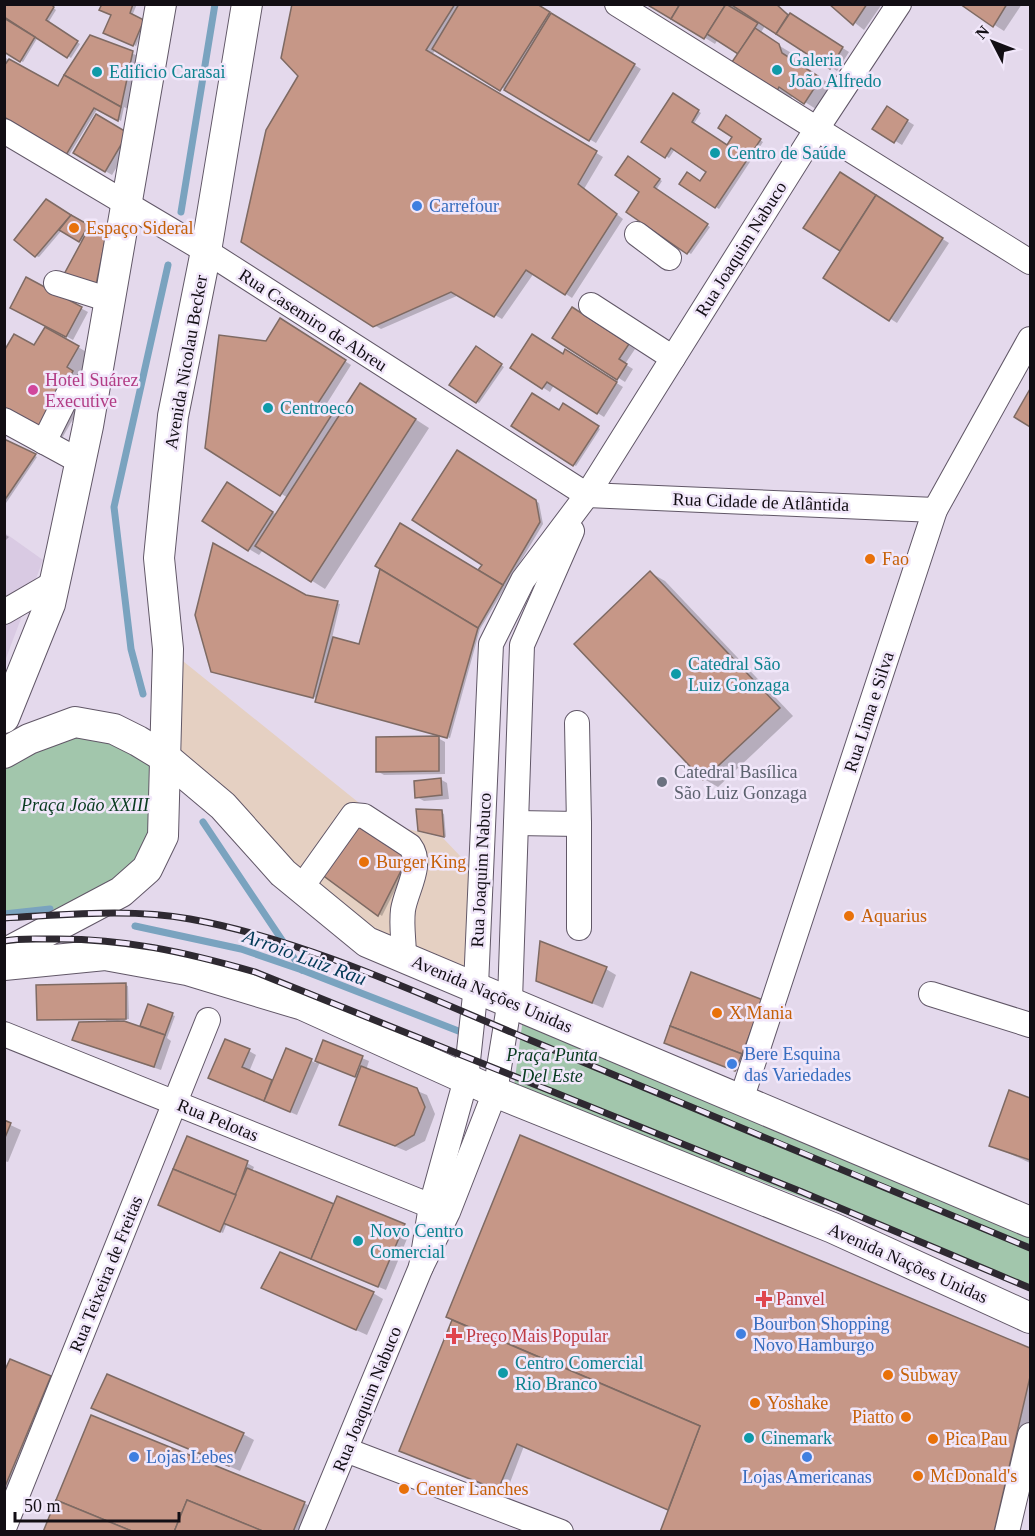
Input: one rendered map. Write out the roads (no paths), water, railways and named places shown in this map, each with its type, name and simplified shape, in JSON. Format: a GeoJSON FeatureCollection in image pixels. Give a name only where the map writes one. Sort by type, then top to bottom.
{"type":"FeatureCollection","features":[{"type":"Feature","properties":{"kind":"main road"},"geometry":{"type":"LineString","coordinates":[[4,718],[50,604],[96,382],[161,4]]}},
{"type":"Feature","properties":{"kind":"main road","name":"Avenida Nicolau Becker"},"geometry":{"type":"LineString","coordinates":[[4,954],[120,892],[147,869],[163,836],[168,650],[159,558],[173,416],[206,251],[247,4]]}},
{"type":"Feature","properties":{"kind":"main road","name":"Avenida Nações Unidas"},"geometry":{"type":"LineString","coordinates":[[4,753],[29,739],[75,722],[114,729],[166,758],[223,806],[283,873],[367,942],[510,1000],[1030,1222]]}},
{"type":"Feature","properties":{"kind":"main road","name":"Avenida Nações Unidas"},"geometry":{"type":"LineString","coordinates":[[4,965],[105,955],[187,970],[303,1005],[495,1092],[833,1228],[1030,1318]]}},
{"type":"Feature","properties":{"kind":"street"},"geometry":{"type":"LineString","coordinates":[[617,4],[1030,262]]}},
{"type":"Feature","properties":{"kind":"street","name":"Rua Joaquim Nabuco"},"geometry":{"type":"LineString","coordinates":[[421,1267],[430,1206],[466,1078],[476,986],[491,644],[523,580],[587,495],[816,130],[899,4]]}},
{"type":"Feature","properties":{"kind":"street","name":"Rua Casemiro de Abreu"},"geometry":{"type":"LineString","coordinates":[[4,131],[206,251],[587,495]]}},
{"type":"Feature","properties":{"kind":"street"},"geometry":{"type":"LineString","coordinates":[[637,234],[669,258]]}},
{"type":"Feature","properties":{"kind":"street"},"geometry":{"type":"LineString","coordinates":[[56,284],[110,300]]}},
{"type":"Feature","properties":{"kind":"street"},"geometry":{"type":"LineString","coordinates":[[591,305],[673,358]]}},
{"type":"Feature","properties":{"kind":"street","name":"Rua Lima e Silva"},"geometry":{"type":"LineString","coordinates":[[741,1100],[935,510],[1030,339]]}},
{"type":"Feature","properties":{"kind":"street"},"geometry":{"type":"LineString","coordinates":[[44,442],[70,390],[96,382]]}},
{"type":"Feature","properties":{"kind":"street"},"geometry":{"type":"LineString","coordinates":[[4,420],[81,462]]}},
{"type":"Feature","properties":{"kind":"street","name":"Rua Joaquim Nabuco"},"geometry":{"type":"LineString","coordinates":[[311,1532],[421,1267],[448,1212],[495,1092],[510,1000],[522,645],[587,495]]}},
{"type":"Feature","properties":{"kind":"street","name":"Rua Cidade de Atlântida"},"geometry":{"type":"LineString","coordinates":[[587,495],[935,510]]}},
{"type":"Feature","properties":{"kind":"street"},"geometry":{"type":"LineString","coordinates":[[4,612],[54,583]]}},
{"type":"Feature","properties":{"kind":"street"},"geometry":{"type":"LineString","coordinates":[[577,723],[579,928]]}},
{"type":"Feature","properties":{"kind":"street"},"geometry":{"type":"LineString","coordinates":[[301,888],[352,815],[364,816],[410,846],[415,853],[416,862],[403,910],[404,957]]}},
{"type":"Feature","properties":{"kind":"street"},"geometry":{"type":"LineString","coordinates":[[516,823],[579,824]]}},
{"type":"Feature","properties":{"kind":"street"},"geometry":{"type":"LineString","coordinates":[[931,994],[1030,1025]]}},
{"type":"Feature","properties":{"kind":"street","name":"Rua Teixeira de Freitas"},"geometry":{"type":"LineString","coordinates":[[4,1528],[208,1020]]}},
{"type":"Feature","properties":{"kind":"street","name":"Rua Pelotas"},"geometry":{"type":"LineString","coordinates":[[4,1034],[430,1206]]}},
{"type":"Feature","properties":{"kind":"street"},"geometry":{"type":"LineString","coordinates":[[1007,1532],[1030,1435]]}},
{"type":"Feature","properties":{"kind":"street"},"geometry":{"type":"LineString","coordinates":[[346,1450],[561,1532]]}},
{"type":"Feature","properties":{"kind":"waterway"},"geometry":{"type":"LineString","coordinates":[[181,212],[215,4]]}},
{"type":"Feature","properties":{"kind":"waterway"},"geometry":{"type":"LineString","coordinates":[[143,694],[131,649],[114,507],[168,265]]}},
{"type":"Feature","properties":{"kind":"waterway"},"geometry":{"type":"LineString","coordinates":[[203,822],[302,970]]}},
{"type":"Feature","properties":{"kind":"waterway","name":"Arroio Luiz Rau"},"geometry":{"type":"LineString","coordinates":[[4,914],[50,909]]}},
{"type":"Feature","properties":{"kind":"waterway","name":"Arroio Luiz Rau"},"geometry":{"type":"LineString","coordinates":[[135,926],[241,949],[302,970],[461,1032]]}},
{"type":"Feature","properties":{"kind":"railway"},"geometry":{"type":"LineString","coordinates":[[4,918],[97,913],[144,914],[190,919],[277,940],[406,987],[1030,1248]]}},
{"type":"Feature","properties":{"kind":"railway"},"geometry":{"type":"LineString","coordinates":[[4,941],[78,939],[129,944],[204,958],[255,972],[802,1192],[1030,1288]]}},
{"type":"Feature","properties":{"kind":"place","name":"Galeria João Alfredo"},"geometry":{"type":"Point","coordinates":[777,70]}},
{"type":"Feature","properties":{"kind":"place","name":"Edificio Carasai"},"geometry":{"type":"Point","coordinates":[97,72]}},
{"type":"Feature","properties":{"kind":"place","name":"Centro de Saúde"},"geometry":{"type":"Point","coordinates":[715,153]}},
{"type":"Feature","properties":{"kind":"place","name":"Carrefour"},"geometry":{"type":"Point","coordinates":[417,206]}},
{"type":"Feature","properties":{"kind":"place","name":"Espaço Sideral"},"geometry":{"type":"Point","coordinates":[74,228]}},
{"type":"Feature","properties":{"kind":"place","name":"Hotel Suárez Executive"},"geometry":{"type":"Point","coordinates":[33,390]}},
{"type":"Feature","properties":{"kind":"place","name":"Centroeco"},"geometry":{"type":"Point","coordinates":[268,408]}},
{"type":"Feature","properties":{"kind":"place","name":"Fao"},"geometry":{"type":"Point","coordinates":[870,559]}},
{"type":"Feature","properties":{"kind":"place","name":"Catedral São Luiz Gonzaga"},"geometry":{"type":"Point","coordinates":[676,674]}},
{"type":"Feature","properties":{"kind":"place","name":"Catedral Basílica São Luiz Gonzaga"},"geometry":{"type":"Point","coordinates":[662,782]}},
{"type":"Feature","properties":{"kind":"place","name":"Burger King"},"geometry":{"type":"Point","coordinates":[364,862]}},
{"type":"Feature","properties":{"kind":"place","name":"Aquarius"},"geometry":{"type":"Point","coordinates":[849,916]}},
{"type":"Feature","properties":{"kind":"place","name":"X Mania"},"geometry":{"type":"Point","coordinates":[717,1013]}},
{"type":"Feature","properties":{"kind":"place","name":"Bere Esquina das Variedades"},"geometry":{"type":"Point","coordinates":[732,1064]}},
{"type":"Feature","properties":{"kind":"place","name":"Novo Centro Comercial"},"geometry":{"type":"Point","coordinates":[358,1241]}},
{"type":"Feature","properties":{"kind":"place","name":"Panvel"},"geometry":{"type":"Point","coordinates":[764,1299]}},
{"type":"Feature","properties":{"kind":"place","name":"Bourbon Shopping Novo Hamburgo"},"geometry":{"type":"Point","coordinates":[741,1334]}},
{"type":"Feature","properties":{"kind":"place","name":"Preço Mais Popular"},"geometry":{"type":"Point","coordinates":[454,1336]}},
{"type":"Feature","properties":{"kind":"place","name":"Centro Comercial Rio Branco"},"geometry":{"type":"Point","coordinates":[503,1373]}},
{"type":"Feature","properties":{"kind":"place","name":"Subway"},"geometry":{"type":"Point","coordinates":[888,1375]}},
{"type":"Feature","properties":{"kind":"place","name":"Yoshake"},"geometry":{"type":"Point","coordinates":[755,1403]}},
{"type":"Feature","properties":{"kind":"place","name":"Piatto"},"geometry":{"type":"Point","coordinates":[906,1417]}},
{"type":"Feature","properties":{"kind":"place","name":"Cinemark"},"geometry":{"type":"Point","coordinates":[749,1438]}},
{"type":"Feature","properties":{"kind":"place","name":"Pica Pau"},"geometry":{"type":"Point","coordinates":[933,1439]}},
{"type":"Feature","properties":{"kind":"place","name":"Lojas Lebes"},"geometry":{"type":"Point","coordinates":[134,1457]}},
{"type":"Feature","properties":{"kind":"place","name":"Lojas Americanas"},"geometry":{"type":"Point","coordinates":[807,1457]}},
{"type":"Feature","properties":{"kind":"place","name":"McDonald's"},"geometry":{"type":"Point","coordinates":[918,1476]}},
{"type":"Feature","properties":{"kind":"place","name":"Center Lanches"},"geometry":{"type":"Point","coordinates":[404,1489]}},
{"type":"Feature","properties":{"kind":"park label","name":"Praça João XXIII"},"geometry":{"type":"Point","coordinates":[85,805]}},
{"type":"Feature","properties":{"kind":"park label","name":"Praça Punta Del Este"},"geometry":{"type":"Point","coordinates":[552,1065]}}]}
